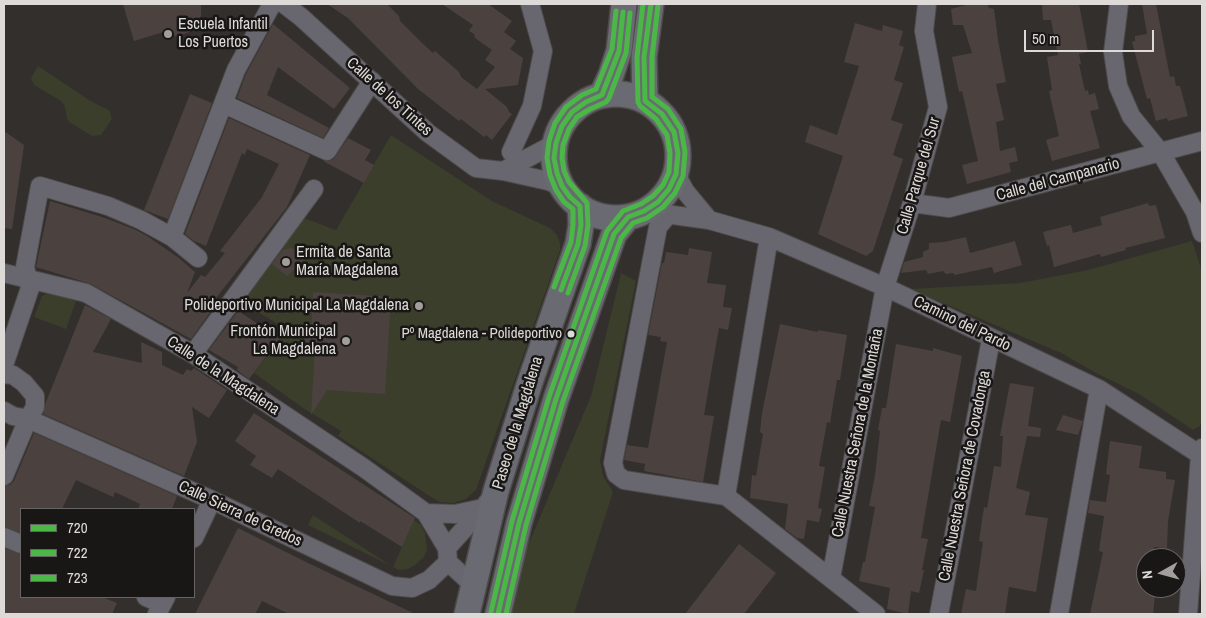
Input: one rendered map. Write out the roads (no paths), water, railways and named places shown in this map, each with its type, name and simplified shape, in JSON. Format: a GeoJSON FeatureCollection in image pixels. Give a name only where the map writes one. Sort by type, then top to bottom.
{"type":"FeatureCollection","features":[{"type":"Feature","properties":{"kind":"main road"},"geometry":{"type":"LineString","coordinates":[[602,95],[619,51],[624,4]]}},
{"type":"Feature","properties":{"kind":"main road"},"geometry":{"type":"LineString","coordinates":[[645,101],[644,57],[651,4]]}},
{"type":"Feature","properties":{"kind":"main road"},"geometry":{"type":"LineString","coordinates":[[602,95],[631,95],[645,101],[662,114],[674,132],[678,153],[676,174],[669,189],[647,215],[602,216],[580,206],[562,186],[557,172],[554,158],[556,143],[562,126],[572,112],[586,102],[602,95]]}},
{"type":"Feature","properties":{"kind":"main road","name":"Paseo de la Magdalena"},"geometry":{"type":"LineString","coordinates":[[467,614],[490,500],[578,244],[581,225],[580,206]]}},
{"type":"Feature","properties":{"kind":"main road","name":"Paseo de la Magdalena"},"geometry":{"type":"LineString","coordinates":[[498,614],[519,523],[556,399],[614,234],[647,215]]}},
{"type":"Feature","properties":{"kind":"street"},"geometry":{"type":"LineString","coordinates":[[172,237],[236,70],[272,4]]}},
{"type":"Feature","properties":{"kind":"street","name":"Calle de los Tintes"},"geometry":{"type":"LineString","coordinates":[[284,4],[301,17],[428,133],[476,168],[503,171],[562,186]]}},
{"type":"Feature","properties":{"kind":"street"},"geometry":{"type":"LineString","coordinates":[[511,152],[532,106],[542,51],[530,4]]}},
{"type":"Feature","properties":{"kind":"street","name":"Calle Parque del Sur"},"geometry":{"type":"LineString","coordinates":[[885,287],[912,202],[938,107],[924,31],[927,4]]}},
{"type":"Feature","properties":{"kind":"street"},"geometry":{"type":"LineString","coordinates":[[1119,4],[1112,52],[1118,86],[1130,116],[1160,153],[1195,212],[1202,233]]}},
{"type":"Feature","properties":{"kind":"street"},"geometry":{"type":"LineString","coordinates":[[224,104],[327,151],[372,81]]}},
{"type":"Feature","properties":{"kind":"street","name":"Calle del Campanario"},"geometry":{"type":"LineString","coordinates":[[912,202],[949,208],[1202,141]]}},
{"type":"Feature","properties":{"kind":"street"},"geometry":{"type":"LineString","coordinates":[[503,171],[556,143]]}},
{"type":"Feature","properties":{"kind":"street"},"geometry":{"type":"LineString","coordinates":[[676,174],[685,191],[709,220]]}},
{"type":"Feature","properties":{"kind":"street"},"geometry":{"type":"LineString","coordinates":[[4,365],[30,288],[25,267],[40,186],[108,206],[141,220],[172,237],[198,258]]}},
{"type":"Feature","properties":{"kind":"street"},"geometry":{"type":"LineString","coordinates":[[193,354],[314,189]]}},
{"type":"Feature","properties":{"kind":"street"},"geometry":{"type":"LineString","coordinates":[[647,215],[658,227],[613,463],[616,474],[624,480],[726,496],[876,614]]}},
{"type":"Feature","properties":{"kind":"street","name":"Camino del Pardo"},"geometry":{"type":"LineString","coordinates":[[647,215],[709,220],[769,237],[885,287],[1099,389],[1201,453]]}},
{"type":"Feature","properties":{"kind":"street"},"geometry":{"type":"LineString","coordinates":[[726,496],[769,237]]}},
{"type":"Feature","properties":{"kind":"street","name":"Calle de la Magdalena"},"geometry":{"type":"LineString","coordinates":[[4,273],[86,293],[193,354],[364,468],[426,513],[448,555],[474,585]]}},
{"type":"Feature","properties":{"kind":"street","name":"Calle Nuestra Señora de la Montaña"},"geometry":{"type":"LineString","coordinates":[[830,578],[885,287]]}},
{"type":"Feature","properties":{"kind":"street","name":"Calle Nuestra Señora de Covadonga"},"geometry":{"type":"LineString","coordinates":[[939,614],[991,339]]}},
{"type":"Feature","properties":{"kind":"street"},"geometry":{"type":"LineString","coordinates":[[4,374],[13,375],[24,382],[35,396],[35,407],[4,476]]}},
{"type":"Feature","properties":{"kind":"street"},"geometry":{"type":"LineString","coordinates":[[1059,614],[1099,389]]}},
{"type":"Feature","properties":{"kind":"street","name":"Calle Sierra de Gredos"},"geometry":{"type":"LineString","coordinates":[[4,411],[14,416],[28,419],[212,500],[392,586],[412,588],[429,580],[448,555]]}},
{"type":"Feature","properties":{"kind":"street"},"geometry":{"type":"LineString","coordinates":[[1188,614],[1201,453]]}},
{"type":"Feature","properties":{"kind":"street"},"geometry":{"type":"LineString","coordinates":[[195,536],[212,500]]}},
{"type":"Feature","properties":{"kind":"street"},"geometry":{"type":"LineString","coordinates":[[426,513],[455,514],[490,500]]}},
{"type":"Feature","properties":{"kind":"street"},"geometry":{"type":"LineString","coordinates":[[448,555],[490,500]]}},
{"type":"Feature","properties":{"kind":"street"},"geometry":{"type":"LineString","coordinates":[[4,537],[20,544]]}},
{"type":"Feature","properties":{"kind":"street"},"geometry":{"type":"LineString","coordinates":[[148,598],[162,605]]}},
{"type":"Feature","properties":{"kind":"place","name":"Escuela Infantil Los Puertos"},"geometry":{"type":"Point","coordinates":[168,34]}},
{"type":"Feature","properties":{"kind":"place","name":"Ermita de Santa María Magdalena"},"geometry":{"type":"Point","coordinates":[286,262]}},
{"type":"Feature","properties":{"kind":"place","name":"Polideportivo Municipal La Magdalena"},"geometry":{"type":"Point","coordinates":[419,306]}},
{"type":"Feature","properties":{"kind":"place","name":"Pº Magdalena - Polideportivo"},"geometry":{"type":"Point","coordinates":[571,334]}},
{"type":"Feature","properties":{"kind":"place","name":"Frontón Municipal La Magdalena"},"geometry":{"type":"Point","coordinates":[346,341]}}]}
